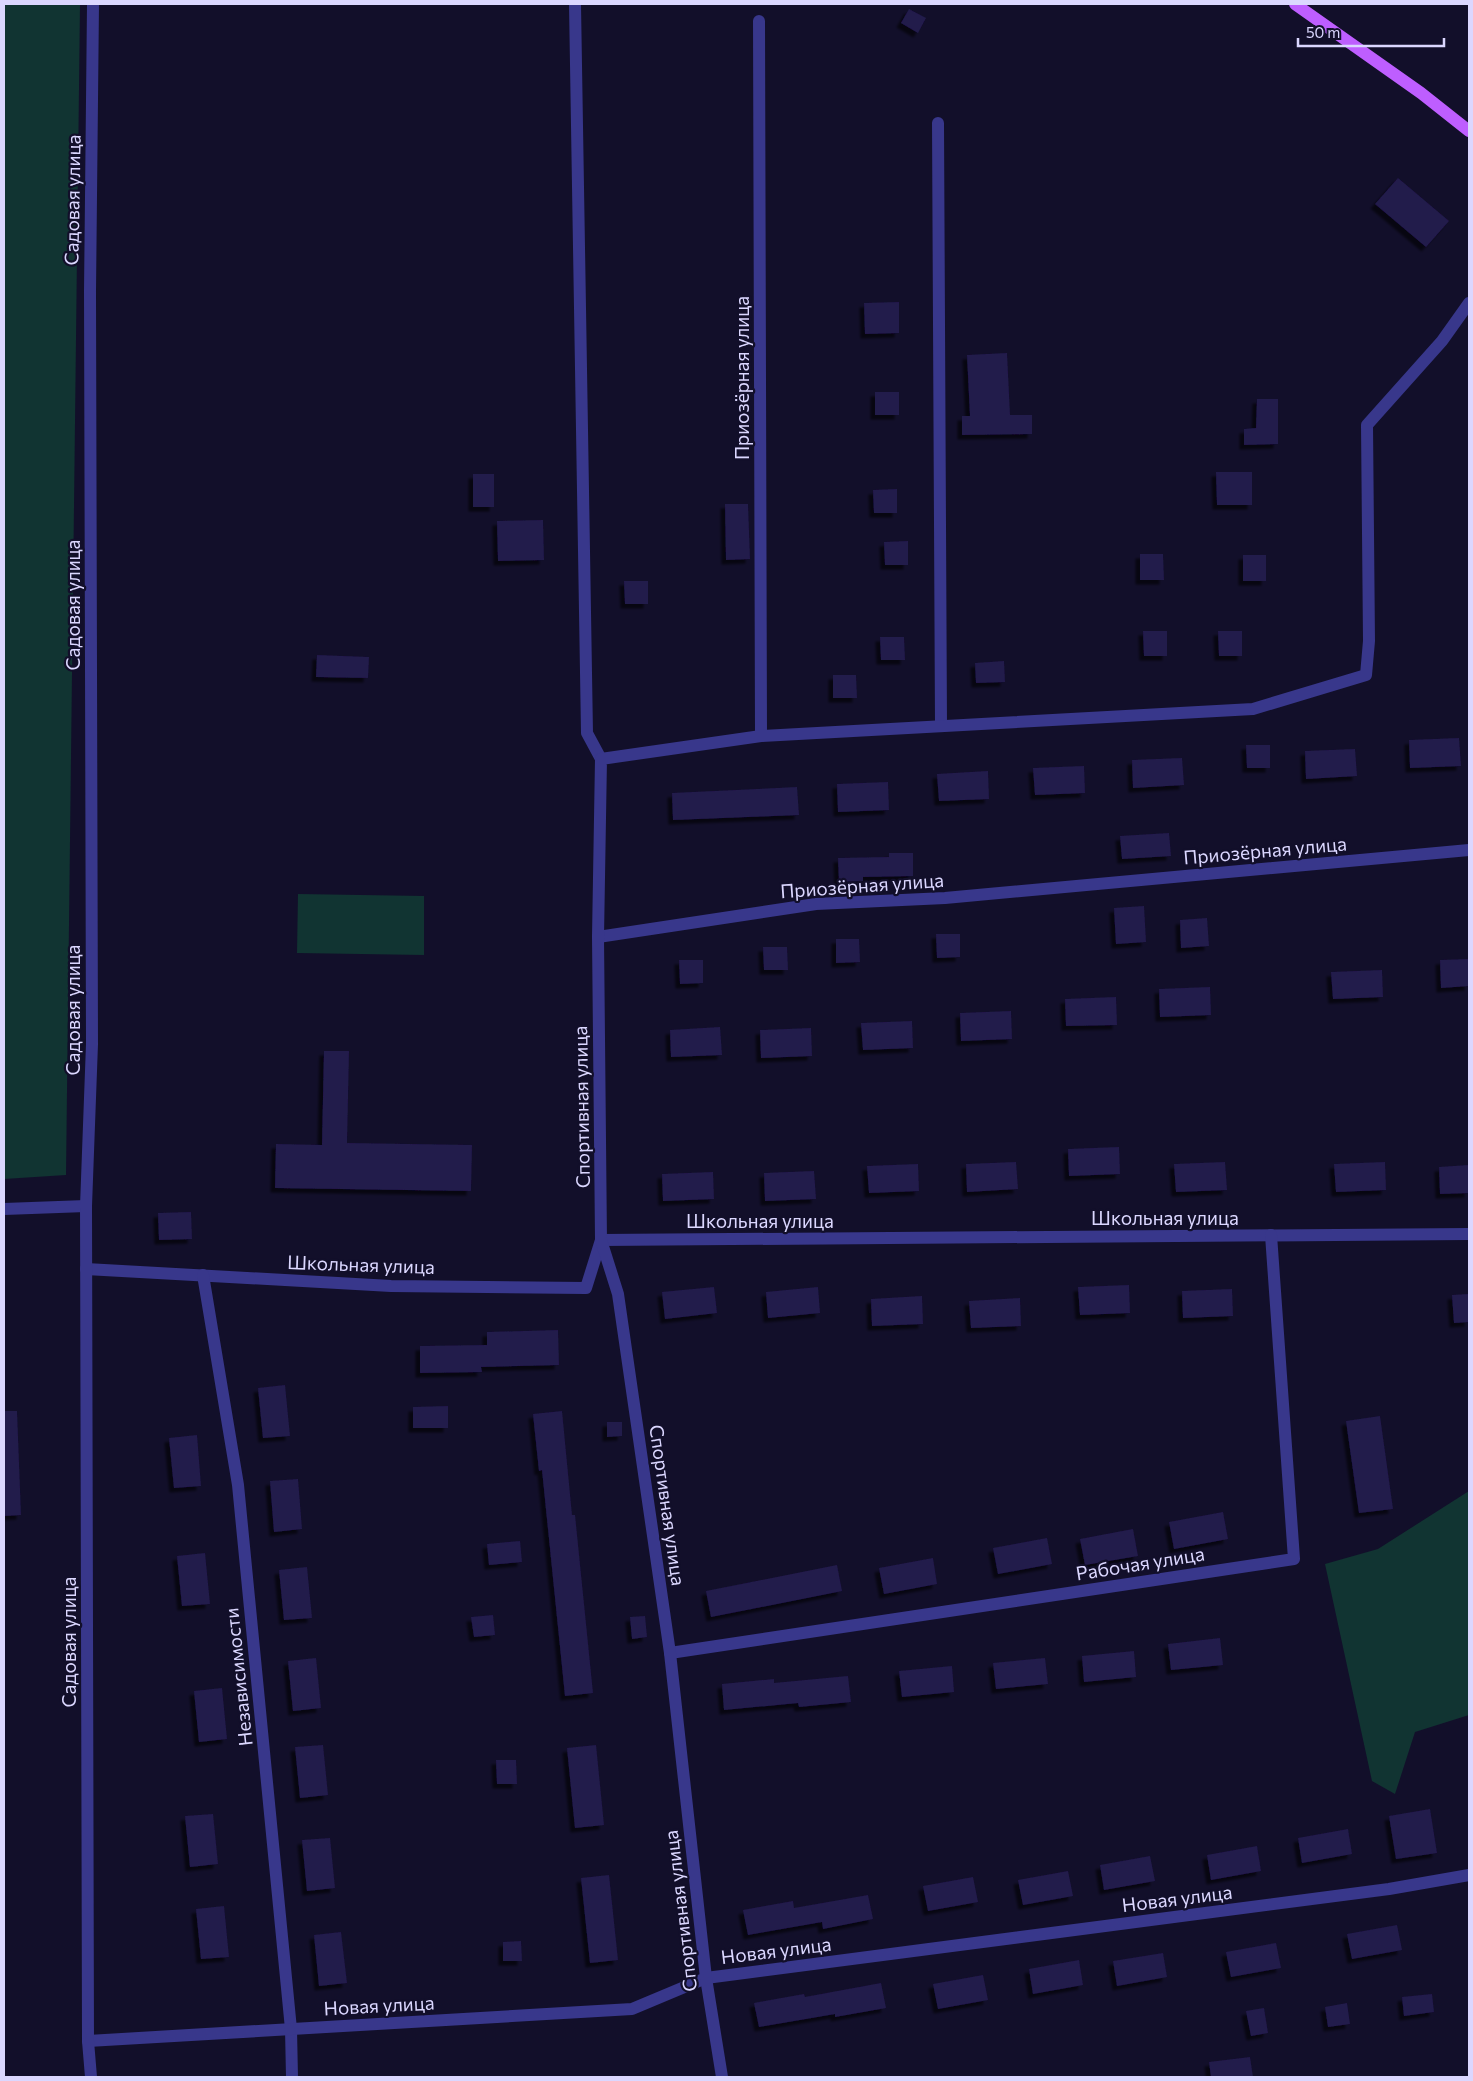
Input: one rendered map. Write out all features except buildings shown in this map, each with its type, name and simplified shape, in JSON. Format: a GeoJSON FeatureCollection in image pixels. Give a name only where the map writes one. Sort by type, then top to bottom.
{"type":"FeatureCollection","features":[{"type":"Feature","properties":{"kind":"main road"},"geometry":{"type":"LineString","coordinates":[[1294,4],[1421,93],[1469,131]]}},
{"type":"Feature","properties":{"kind":"street","name":"Садовая улица"},"geometry":{"type":"LineString","coordinates":[[91,2077],[88,2041],[86,1206],[92,1044],[90,292],[93,4]]}},
{"type":"Feature","properties":{"kind":"street"},"geometry":{"type":"LineString","coordinates":[[575,4],[587,733],[601,759],[598,937]]}},
{"type":"Feature","properties":{"kind":"street","name":"Приозёрная улица"},"geometry":{"type":"LineString","coordinates":[[759,21],[761,736]]}},
{"type":"Feature","properties":{"kind":"street"},"geometry":{"type":"LineString","coordinates":[[938,123],[941,725]]}},
{"type":"Feature","properties":{"kind":"street"},"geometry":{"type":"LineString","coordinates":[[601,759],[761,736],[1252,710],[1366,675],[1369,641],[1367,425],[1442,341],[1469,303]]}},
{"type":"Feature","properties":{"kind":"street","name":"Приозёрная улица"},"geometry":{"type":"LineString","coordinates":[[598,937],[816,904],[945,898],[1469,850]]}},
{"type":"Feature","properties":{"kind":"street","name":"Спортивная улица"},"geometry":{"type":"LineString","coordinates":[[598,937],[601,1240],[618,1294],[670,1653],[706,1978],[722,2077]]}},
{"type":"Feature","properties":{"kind":"street"},"geometry":{"type":"LineString","coordinates":[[4,1209],[86,1206]]}},
{"type":"Feature","properties":{"kind":"street","name":"Школьная улица"},"geometry":{"type":"LineString","coordinates":[[86,1269],[391,1286],[586,1288],[601,1240],[1469,1234]]}},
{"type":"Feature","properties":{"kind":"street","name":"Рабочая улица"},"geometry":{"type":"LineString","coordinates":[[670,1653],[1294,1559],[1271,1235]]}},
{"type":"Feature","properties":{"kind":"street","name":"Независимости"},"geometry":{"type":"LineString","coordinates":[[203,1275],[238,1485],[290,2029],[292,2077]]}},
{"type":"Feature","properties":{"kind":"street","name":"Новая улица"},"geometry":{"type":"LineString","coordinates":[[88,2041],[632,2009],[706,1978],[1389,1889],[1469,1874]]}},
{"type":"Feature","properties":{"kind":"green space"},"geometry":{"type":"Polygon","coordinates":[[[4,4],[80,4],[66,1175],[4,1179],[4,4]]]}},
{"type":"Feature","properties":{"kind":"green space"},"geometry":{"type":"Polygon","coordinates":[[[298,894],[424,896],[424,955],[297,953],[298,894]]]}},
{"type":"Feature","properties":{"kind":"green space"},"geometry":{"type":"Polygon","coordinates":[[[1469,1491],[1469,1715],[1415,1732],[1395,1794],[1372,1781],[1325,1564],[1378,1549],[1469,1491]]]}}]}
